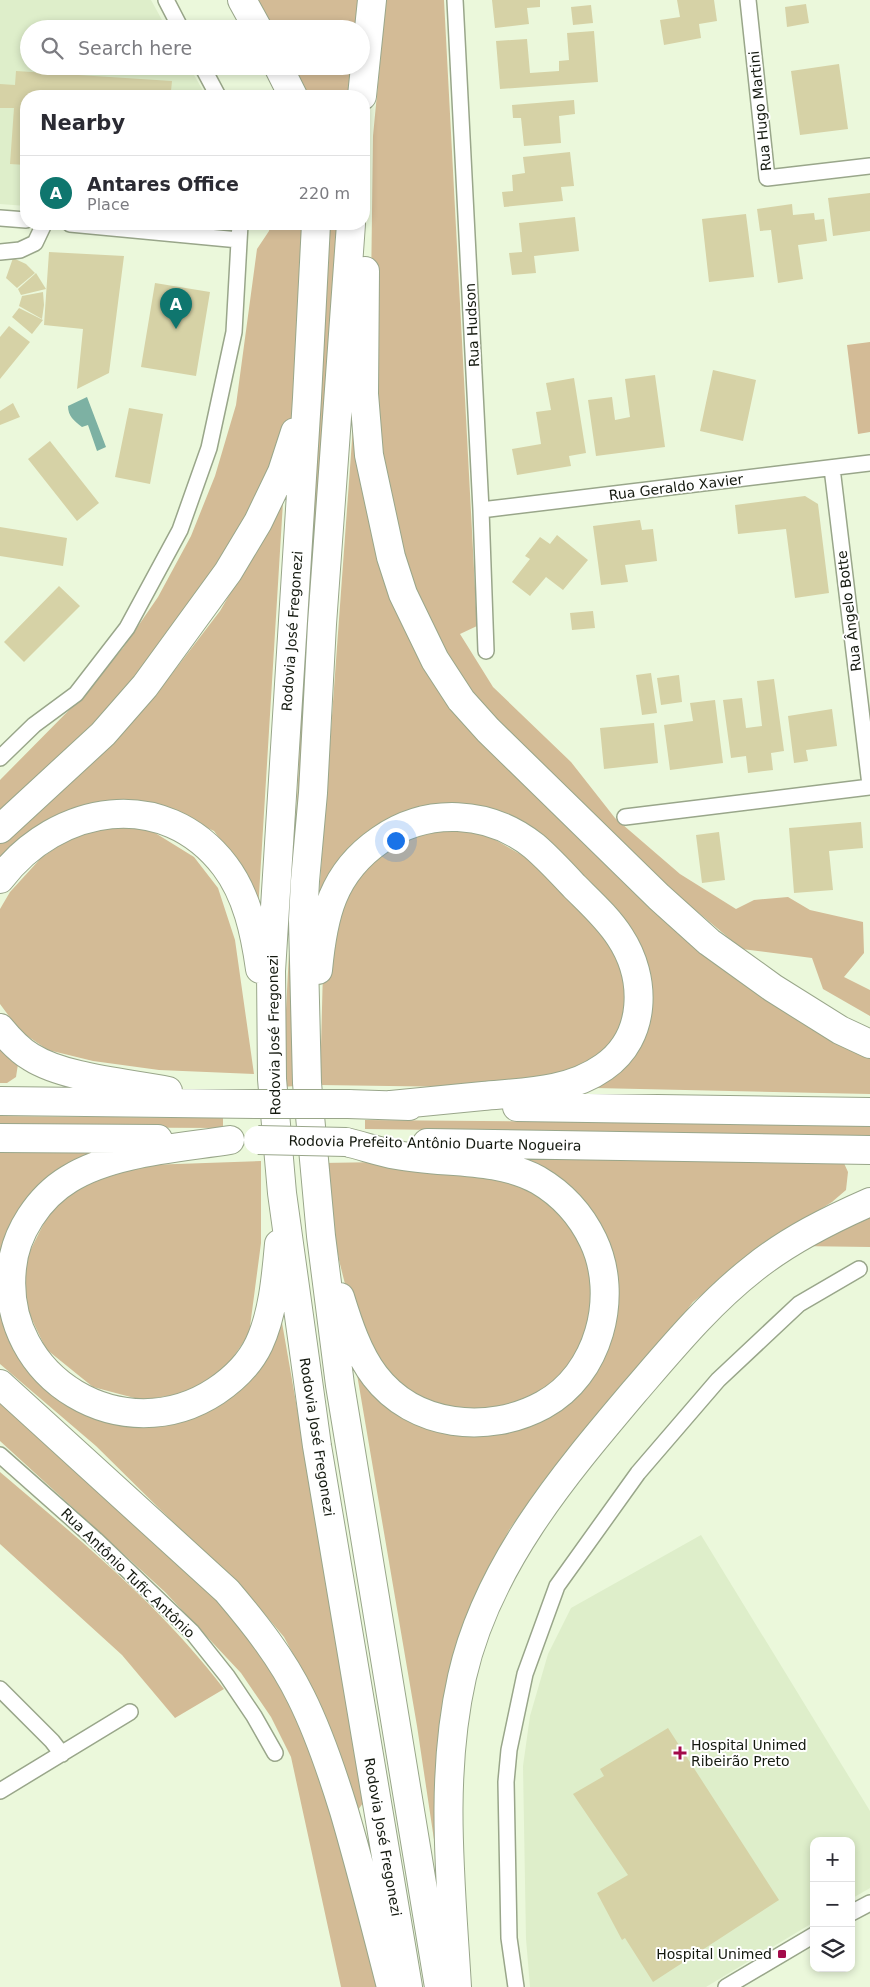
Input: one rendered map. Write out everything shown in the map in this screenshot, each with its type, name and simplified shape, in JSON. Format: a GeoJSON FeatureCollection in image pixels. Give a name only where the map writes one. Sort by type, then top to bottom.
{"type":"FeatureCollection","features":[{"type":"Feature","properties":{"kind":"highway"},"geometry":{"type":"LineString","coordinates":[[242,0],[253,20]]}},
{"type":"Feature","properties":{"kind":"highway"},"geometry":{"type":"LineString","coordinates":[[370,20],[372,0]]}},
{"type":"Feature","properties":{"kind":"highway"},"geometry":{"type":"LineString","coordinates":[[282,75],[290,90]]}},
{"type":"Feature","properties":{"kind":"highway"},"geometry":{"type":"LineString","coordinates":[[363,90],[364,75]]}},
{"type":"Feature","properties":{"kind":"highway","name":"Rodovia José Fregonezi"},"geometry":{"type":"LineString","coordinates":[[316,230],[271,971],[272,1079],[282,1193],[317,1446],[408,1987]]}},
{"type":"Feature","properties":{"kind":"highway"},"geometry":{"type":"LineString","coordinates":[[351,230],[304,900],[303,959],[307,1083],[321,1236],[340,1385],[440,1987]]}},
{"type":"Feature","properties":{"kind":"highway"},"geometry":{"type":"LineString","coordinates":[[362,230],[365,269],[364,394],[369,455],[391,557],[403,594],[435,660],[461,700],[488,730],[709,942],[773,988],[840,1030],[870,1044]]}},
{"type":"Feature","properties":{"kind":"highway"},"geometry":{"type":"LineString","coordinates":[[0,829],[103,734],[145,686],[228,572],[258,522],[282,472],[307,398]]}},
{"type":"Feature","properties":{"kind":"highway"},"geometry":{"type":"LineString","coordinates":[[0,879],[18,858],[44,838],[61,828],[91,817],[124,814],[153,817],[170,822],[196,837],[226,867],[240,890],[250,917],[258,953],[272,1079]]}},
{"type":"Feature","properties":{"kind":"highway"},"geometry":{"type":"LineString","coordinates":[[307,1083],[324,922],[335,890],[355,862],[375,843],[412,823],[433,818],[456,816],[499,826],[525,840],[542,853],[599,911],[621,938],[633,964],[639,989],[638,1012],[631,1034],[620,1051],[604,1067],[579,1081],[566,1085],[532,1091],[391,1105]]}},
{"type":"Feature","properties":{"kind":"highway"},"geometry":{"type":"LineString","coordinates":[[0,1028],[18,1048],[54,1068],[75,1074],[247,1104]]}},
{"type":"Feature","properties":{"kind":"highway"},"geometry":{"type":"LineString","coordinates":[[0,1102],[348,1104],[870,1112]]}},
{"type":"Feature","properties":{"kind":"highway","name":"Rodovia Prefeito Antônio Duarte Nogueira"},"geometry":{"type":"LineString","coordinates":[[0,1138],[258,1140],[870,1150]]}},
{"type":"Feature","properties":{"kind":"highway"},"geometry":{"type":"LineString","coordinates":[[230,1140],[144,1154],[97,1165],[56,1188],[41,1204],[28,1222],[15,1248],[10,1290],[20,1331],[26,1344],[44,1369],[80,1397],[110,1408],[142,1414],[157,1414],[183,1407],[204,1398],[226,1384],[252,1356],[259,1344],[268,1319],[278,1252],[282,1193]]}},
{"type":"Feature","properties":{"kind":"highway"},"geometry":{"type":"LineString","coordinates":[[321,1236],[340,1298],[364,1357],[376,1376],[387,1388],[399,1399],[425,1414],[454,1422],[475,1423],[494,1421],[526,1413],[544,1405],[565,1388],[585,1363],[599,1336],[606,1287],[602,1261],[583,1221],[552,1190],[523,1174],[485,1165],[397,1155],[346,1142]]}},
{"type":"Feature","properties":{"kind":"highway"},"geometry":{"type":"LineString","coordinates":[[457,1987],[447,1811],[453,1732],[462,1676],[474,1636],[492,1593],[512,1554],[534,1518],[566,1476],[685,1332],[755,1268],[795,1240],[836,1216],[870,1202]]}},
{"type":"Feature","properties":{"kind":"highway"},"geometry":{"type":"LineString","coordinates":[[0,1384],[220,1585],[255,1624],[278,1656],[318,1732],[362,1869],[391,1987]]}},
{"type":"Feature","properties":{"kind":"street"},"geometry":{"type":"LineString","coordinates":[[166,0],[176,20]]}},
{"type":"Feature","properties":{"kind":"street","name":"Rua Hudson"},"geometry":{"type":"LineString","coordinates":[[455,0],[481,510],[486,650]]}},
{"type":"Feature","properties":{"kind":"street","name":"Rua Hugo Martini"},"geometry":{"type":"LineString","coordinates":[[748,0],[767,178],[870,166]]}},
{"type":"Feature","properties":{"kind":"street"},"geometry":{"type":"LineString","coordinates":[[207,75],[215,90]]}},
{"type":"Feature","properties":{"kind":"street"},"geometry":{"type":"LineString","coordinates":[[0,218],[20,220]]}},
{"type":"Feature","properties":{"kind":"street"},"geometry":{"type":"LineString","coordinates":[[0,252],[20,250],[35,243],[41,230]]}},
{"type":"Feature","properties":{"kind":"street"},"geometry":{"type":"LineString","coordinates":[[133,230],[239,240]]}},
{"type":"Feature","properties":{"kind":"street"},"geometry":{"type":"LineString","coordinates":[[0,758],[34,725],[76,694],[127,628],[180,530],[204,468],[234,332],[240,230]]}},
{"type":"Feature","properties":{"kind":"street","name":"Rua Geraldo Xavier"},"geometry":{"type":"LineString","coordinates":[[481,510],[870,463]]}},
{"type":"Feature","properties":{"kind":"street","name":"Rua Ângelo Botte"},"geometry":{"type":"LineString","coordinates":[[832,468],[870,786]]}},
{"type":"Feature","properties":{"kind":"street"},"geometry":{"type":"LineString","coordinates":[[625,817],[870,786]]}},
{"type":"Feature","properties":{"kind":"street"},"geometry":{"type":"LineString","coordinates":[[516,1987],[509,1938],[506,1782],[509,1750],[525,1674],[558,1586],[638,1473],[718,1380],[799,1304],[859,1269]]}},
{"type":"Feature","properties":{"kind":"street","name":"Rua Antônio Tufic Antônio"},"geometry":{"type":"LineString","coordinates":[[0,1455],[96,1540],[192,1632],[227,1676],[254,1716],[274,1753]]}},
{"type":"Feature","properties":{"kind":"street"},"geometry":{"type":"LineString","coordinates":[[0,1689],[52,1741],[62,1754]]}},
{"type":"Feature","properties":{"kind":"street"},"geometry":{"type":"LineString","coordinates":[[0,1791],[130,1712]]}},
{"type":"Feature","properties":{"kind":"street"},"geometry":{"type":"LineString","coordinates":[[855,1911],[870,1903]]}},
{"type":"Feature","properties":{"kind":"street"},"geometry":{"type":"LineString","coordinates":[[726,1987],[810,1937]]}},
{"type":"Feature","properties":{"kind":"shaded area"},"geometry":{"type":"Polygon","coordinates":[[[0,0],[151,0],[162,20],[20,20],[20,75],[194,75],[203,90],[20,90],[20,206],[0,204],[0,0]]]}},
{"type":"Feature","properties":{"kind":"shaded area"},"geometry":{"type":"Polygon","coordinates":[[[255,0],[359,0],[358,20],[266,20],[255,0]]]}},
{"type":"Feature","properties":{"kind":"shaded area"},"geometry":{"type":"Polygon","coordinates":[[[386,0],[444,0],[477,626],[460,634],[493,687],[571,762],[615,818],[680,874],[736,909],[754,900],[788,897],[810,910],[863,922],[864,953],[844,977],[870,990],[870,1016],[823,989],[812,958],[742,949],[657,878],[466,697],[410,592],[378,447],[371,290],[373,136],[386,0]]]}},
{"type":"Feature","properties":{"kind":"shaded area"},"geometry":{"type":"Polygon","coordinates":[[[296,75],[354,75],[353,90],[303,90],[296,75]]]}},
{"type":"Feature","properties":{"kind":"shaded area"},"geometry":{"type":"Polygon","coordinates":[[[307,230],[297,410],[227,556],[138,685],[0,822],[0,780],[79,700],[123,648],[158,597],[191,536],[215,476],[236,405],[257,249],[269,231],[307,230]]]}},
{"type":"Feature","properties":{"kind":"shaded area"},"geometry":{"type":"Polygon","coordinates":[[[327,230],[345,230],[295,1086],[282,1087],[327,230]]]}},
{"type":"Feature","properties":{"kind":"shaded area"},"geometry":{"type":"Polygon","coordinates":[[[870,342],[870,432],[858,434],[847,345],[870,342]]]}},
{"type":"Feature","properties":{"kind":"shaded area"},"geometry":{"type":"Polygon","coordinates":[[[357,371],[414,639],[600,848],[870,1053],[870,1094],[595,1088],[645,995],[548,851],[410,816],[318,909],[357,371]]]}},
{"type":"Feature","properties":{"kind":"shaded area"},"geometry":{"type":"Polygon","coordinates":[[[283,502],[258,911],[242,869],[214,831],[163,807],[121,802],[0,867],[0,840],[122,730],[171,675],[220,611],[283,502]]]}},
{"type":"Feature","properties":{"kind":"shaded area"},"geometry":{"type":"Polygon","coordinates":[[[129,827],[152,831],[194,857],[218,888],[235,940],[254,1074],[159,1070],[93,1061],[48,1050],[20,1031],[0,1004],[0,909],[10,892],[41,858],[76,834],[105,828],[129,827]]]}},
{"type":"Feature","properties":{"kind":"shaded area"},"geometry":{"type":"Polygon","coordinates":[[[442,829],[469,831],[492,838],[520,854],[540,867],[586,913],[624,963],[627,1019],[607,1054],[525,1088],[320,1085],[323,970],[339,902],[372,858],[419,833],[442,829]]]}},
{"type":"Feature","properties":{"kind":"shaded area"},"geometry":{"type":"Polygon","coordinates":[[[0,1049],[18,1064],[16,1077],[7,1083],[0,1083],[0,1049]]]}},
{"type":"Feature","properties":{"kind":"shaded area"},"geometry":{"type":"Polygon","coordinates":[[[0,1116],[223,1118],[223,1128],[0,1127],[0,1116]]]}},
{"type":"Feature","properties":{"kind":"shaded area"},"geometry":{"type":"Polygon","coordinates":[[[365,1120],[870,1124],[870,1136],[365,1129],[365,1120]]]}},
{"type":"Feature","properties":{"kind":"shaded area"},"geometry":{"type":"Polygon","coordinates":[[[0,1151],[94,1151],[99,1154],[48,1182],[2,1301],[69,1402],[110,1422],[160,1424],[194,1413],[281,1317],[323,1556],[363,1803],[358,1810],[331,1730],[284,1637],[257,1605],[96,1446],[0,1364],[0,1151]]]}},
{"type":"Feature","properties":{"kind":"shaded area"},"geometry":{"type":"Polygon","coordinates":[[[534,1156],[843,1161],[848,1172],[846,1190],[832,1202],[761,1247],[693,1302],[649,1359],[544,1480],[509,1530],[474,1599],[436,1853],[417,1726],[352,1345],[428,1423],[575,1394],[616,1274],[528,1162],[534,1156]]]}},
{"type":"Feature","properties":{"kind":"shaded area"},"geometry":{"type":"Polygon","coordinates":[[[261,1161],[261,1243],[249,1334],[223,1372],[181,1394],[142,1400],[93,1387],[46,1349],[25,1305],[26,1259],[51,1209],[89,1181],[148,1165],[261,1161]]]}},
{"type":"Feature","properties":{"kind":"shaded area"},"geometry":{"type":"Polygon","coordinates":[[[383,1162],[518,1179],[576,1227],[597,1281],[579,1363],[531,1404],[450,1415],[389,1383],[351,1308],[339,1260],[322,1163],[383,1162]]]}},
{"type":"Feature","properties":{"kind":"shaded area"},"geometry":{"type":"Polygon","coordinates":[[[870,1209],[870,1247],[799,1246],[870,1209]]]}},
{"type":"Feature","properties":{"kind":"shaded area"},"geometry":{"type":"Polygon","coordinates":[[[0,1393],[210,1582],[303,1710],[379,1987],[341,1987],[291,1757],[271,1717],[241,1673],[165,1592],[0,1441],[0,1393]]]}},
{"type":"Feature","properties":{"kind":"shaded area"},"geometry":{"type":"Polygon","coordinates":[[[0,1472],[89,1548],[146,1602],[200,1659],[224,1689],[175,1718],[122,1655],[0,1544],[0,1472]]]}},
{"type":"Feature","properties":{"kind":"shaded area","name":"Hospital Unimed Ribeirão Preto"},"geometry":{"type":"Polygon","coordinates":[[[701,1535],[870,1811],[870,1888],[855,1897],[855,1837],[810,1837],[810,1924],[706,1987],[530,1987],[526,1939],[523,1766],[530,1716],[548,1654],[571,1608],[701,1535]]]}},
{"type":"Feature","properties":{"kind":"water"},"geometry":{"type":"Polygon","coordinates":[[[87,397],[106,447],[97,451],[88,425],[82,427],[79,425],[72,418],[68,410],[68,406],[87,397]]]}},
{"type":"Feature","properties":{"kind":"building"},"geometry":{"type":"Polygon","coordinates":[[[492,0],[540,0],[540,7],[527,8],[529,24],[495,28],[492,0]]]}},
{"type":"Feature","properties":{"kind":"building"},"geometry":{"type":"Polygon","coordinates":[[[677,0],[714,0],[717,21],[699,24],[701,38],[664,45],[660,20],[680,17],[677,0]]]}},
{"type":"Feature","properties":{"kind":"building"},"geometry":{"type":"Polygon","coordinates":[[[806,4],[809,23],[787,27],[785,7],[806,4]]]}},
{"type":"Feature","properties":{"kind":"building"},"geometry":{"type":"Polygon","coordinates":[[[591,5],[593,23],[573,25],[571,7],[591,5]]]}},
{"type":"Feature","properties":{"kind":"building"},"geometry":{"type":"Polygon","coordinates":[[[594,31],[598,82],[500,89],[496,41],[527,39],[530,73],[559,71],[559,61],[569,60],[567,33],[594,31]]]}},
{"type":"Feature","properties":{"kind":"building"},"geometry":{"type":"Polygon","coordinates":[[[839,64],[848,129],[800,135],[791,71],[839,64]]]}},
{"type":"Feature","properties":{"kind":"building"},"geometry":{"type":"Polygon","coordinates":[[[16,71],[20,71],[20,75],[78,75],[172,81],[171,90],[20,90],[20,165],[10,164],[14,108],[0,108],[0,84],[15,85],[16,71]]]}},
{"type":"Feature","properties":{"kind":"building"},"geometry":{"type":"Polygon","coordinates":[[[574,100],[575,114],[559,116],[561,143],[524,146],[521,118],[513,118],[512,105],[574,100]]]}},
{"type":"Feature","properties":{"kind":"building"},"geometry":{"type":"Polygon","coordinates":[[[570,152],[574,186],[561,187],[563,201],[504,207],[502,192],[513,191],[512,175],[525,173],[523,157],[570,152]]]}},
{"type":"Feature","properties":{"kind":"building"},"geometry":{"type":"Polygon","coordinates":[[[870,193],[870,231],[833,236],[828,198],[870,193]]]}},
{"type":"Feature","properties":{"kind":"building"},"geometry":{"type":"Polygon","coordinates":[[[792,204],[793,215],[814,213],[815,220],[824,219],[827,241],[798,245],[803,279],[778,283],[771,230],[760,231],[757,209],[792,204]]]}},
{"type":"Feature","properties":{"kind":"building"},"geometry":{"type":"Polygon","coordinates":[[[746,214],[754,277],[709,282],[702,219],[746,214]]]}},
{"type":"Feature","properties":{"kind":"building"},"geometry":{"type":"Polygon","coordinates":[[[575,217],[579,251],[534,256],[536,273],[512,275],[509,253],[522,252],[519,223],[575,217]]]}},
{"type":"Feature","properties":{"kind":"building"},"geometry":{"type":"Polygon","coordinates":[[[49,252],[124,256],[109,373],[77,389],[83,329],[44,325],[49,252]]]}},
{"type":"Feature","properties":{"kind":"building"},"geometry":{"type":"Polygon","coordinates":[[[13,258],[26,264],[35,273],[17,288],[6,278],[13,258]]]}},
{"type":"Feature","properties":{"kind":"building"},"geometry":{"type":"Polygon","coordinates":[[[36,273],[46,289],[21,295],[18,289],[36,273]]]}},
{"type":"Feature","properties":{"kind":"building"},"geometry":{"type":"Polygon","coordinates":[[[155,283],[210,292],[196,376],[141,367],[155,283]]]}},
{"type":"Feature","properties":{"kind":"building"},"geometry":{"type":"Polygon","coordinates":[[[43,292],[42,319],[19,306],[22,296],[43,292]]]}},
{"type":"Feature","properties":{"kind":"building"},"geometry":{"type":"Polygon","coordinates":[[[19,308],[43,320],[32,334],[12,317],[19,308]]]}},
{"type":"Feature","properties":{"kind":"building"},"geometry":{"type":"Polygon","coordinates":[[[9,326],[30,342],[0,379],[0,337],[9,326]]]}},
{"type":"Feature","properties":{"kind":"building"},"geometry":{"type":"Polygon","coordinates":[[[713,370],[756,380],[743,441],[700,431],[713,370]]]}},
{"type":"Feature","properties":{"kind":"building"},"geometry":{"type":"Polygon","coordinates":[[[655,375],[665,447],[596,456],[588,400],[612,397],[615,420],[630,417],[625,379],[655,375]]]}},
{"type":"Feature","properties":{"kind":"building"},"geometry":{"type":"Polygon","coordinates":[[[574,378],[586,453],[569,456],[571,466],[517,475],[512,449],[541,444],[536,412],[551,410],[546,383],[574,378]]]}},
{"type":"Feature","properties":{"kind":"building"},"geometry":{"type":"Polygon","coordinates":[[[13,403],[20,417],[0,425],[0,411],[13,403]]]}},
{"type":"Feature","properties":{"kind":"building"},"geometry":{"type":"Polygon","coordinates":[[[129,408],[163,414],[150,484],[115,477],[129,408]]]}},
{"type":"Feature","properties":{"kind":"building"},"geometry":{"type":"Polygon","coordinates":[[[50,441],[99,503],[77,521],[28,459],[50,441]]]}},
{"type":"Feature","properties":{"kind":"building"},"geometry":{"type":"Polygon","coordinates":[[[805,496],[818,504],[829,593],[795,598],[786,529],[738,534],[735,505],[805,496]]]}},
{"type":"Feature","properties":{"kind":"building"},"geometry":{"type":"Polygon","coordinates":[[[640,520],[642,530],[653,529],[657,561],[625,565],[628,582],[601,585],[593,526],[640,520]]]}},
{"type":"Feature","properties":{"kind":"building"},"geometry":{"type":"Polygon","coordinates":[[[0,527],[67,538],[63,566],[0,556],[0,527]]]}},
{"type":"Feature","properties":{"kind":"building"},"geometry":{"type":"Polygon","coordinates":[[[557,535],[588,560],[563,590],[546,577],[530,596],[512,582],[530,559],[525,556],[540,537],[550,544],[557,535]]]}},
{"type":"Feature","properties":{"kind":"building"},"geometry":{"type":"Polygon","coordinates":[[[59,586],[80,606],[24,662],[4,642],[59,586]]]}},
{"type":"Feature","properties":{"kind":"building"},"geometry":{"type":"Polygon","coordinates":[[[593,611],[595,628],[572,630],[570,613],[593,611]]]}},
{"type":"Feature","properties":{"kind":"building"},"geometry":{"type":"Polygon","coordinates":[[[651,673],[657,713],[642,715],[636,675],[651,673]]]}},
{"type":"Feature","properties":{"kind":"building"},"geometry":{"type":"Polygon","coordinates":[[[679,675],[682,702],[661,705],[657,678],[679,675]]]}},
{"type":"Feature","properties":{"kind":"building"},"geometry":{"type":"Polygon","coordinates":[[[774,679],[784,751],[771,753],[773,770],[748,773],[746,756],[731,758],[723,700],[742,698],[746,728],[762,726],[757,681],[774,679]]]}},
{"type":"Feature","properties":{"kind":"building"},"geometry":{"type":"Polygon","coordinates":[[[715,700],[723,763],[670,770],[664,725],[693,721],[690,703],[715,700]]]}},
{"type":"Feature","properties":{"kind":"building"},"geometry":{"type":"Polygon","coordinates":[[[832,709],[837,746],[806,750],[808,761],[794,763],[788,716],[832,709]]]}},
{"type":"Feature","properties":{"kind":"building"},"geometry":{"type":"Polygon","coordinates":[[[654,723],[658,763],[604,769],[600,728],[654,723]]]}},
{"type":"Feature","properties":{"kind":"building"},"geometry":{"type":"Polygon","coordinates":[[[861,822],[863,848],[829,851],[833,890],[794,893],[789,828],[861,822]]]}},
{"type":"Feature","properties":{"kind":"building"},"geometry":{"type":"Polygon","coordinates":[[[719,832],[725,880],[702,883],[696,835],[719,832]]]}},
{"type":"Feature","properties":{"kind":"building"},"geometry":{"type":"Polygon","coordinates":[[[668,1728],[779,1900],[653,1982],[625,1938],[622,1940],[597,1893],[628,1875],[573,1794],[604,1776],[600,1769],[668,1728]]]}},
{"type":"Feature","properties":{"kind":"place","name":"Antares Office"},"geometry":{"type":"Point","coordinates":[176,329]}},
{"type":"Feature","properties":{"kind":"place","name":"Hospital Unimed Ribeirão Preto"},"geometry":{"type":"Point","coordinates":[680,1753]}},
{"type":"Feature","properties":{"kind":"place","name":"Hospital Unimed"},"geometry":{"type":"Point","coordinates":[782,1954]}}]}
